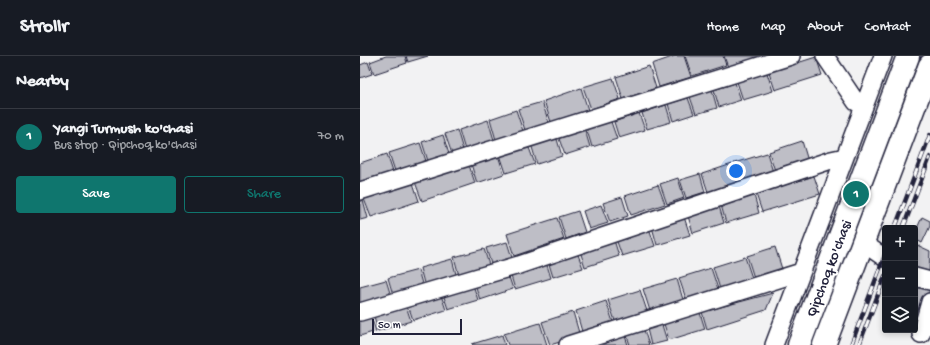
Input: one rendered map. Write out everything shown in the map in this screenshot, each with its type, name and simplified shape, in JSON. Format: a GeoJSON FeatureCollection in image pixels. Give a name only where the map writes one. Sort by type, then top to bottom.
{"type":"FeatureCollection","features":[{"type":"Feature","properties":{"kind":"main road","name":"Qipchoq ko'chasi"},"geometry":{"type":"LineString","coordinates":[[799,345],[908,56]]}},
{"type":"Feature","properties":{"kind":"main road","name":"Qipchoq ko'chasi"},"geometry":{"type":"LineString","coordinates":[[824,345],[928,74]]}},
{"type":"Feature","properties":{"kind":"street"},"geometry":{"type":"LineString","coordinates":[[360,191],[791,56]]}},
{"type":"Feature","properties":{"kind":"street"},"geometry":{"type":"LineString","coordinates":[[826,56],[856,102],[864,106]]}},
{"type":"Feature","properties":{"kind":"street"},"geometry":{"type":"LineString","coordinates":[[774,345],[883,56]]}},
{"type":"Feature","properties":{"kind":"street"},"geometry":{"type":"LineString","coordinates":[[360,312],[519,265],[831,160],[845,157]]}},
{"type":"Feature","properties":{"kind":"street"},"geometry":{"type":"LineString","coordinates":[[863,243],[882,256]]}},
{"type":"Feature","properties":{"kind":"street"},"geometry":{"type":"LineString","coordinates":[[568,345],[801,272]]}},
{"type":"Feature","properties":{"kind":"street"},"geometry":{"type":"LineString","coordinates":[[918,277],[930,281]]}},
{"type":"Feature","properties":{"kind":"street"},"geometry":{"type":"LineString","coordinates":[[921,334],[930,302]]}},
{"type":"Feature","properties":{"kind":"building"},"geometry":{"type":"Polygon","coordinates":[[[386,56],[405,56],[407,63],[374,74],[370,62],[386,56]]]}},
{"type":"Feature","properties":{"kind":"building"},"geometry":{"type":"Polygon","coordinates":[[[406,56],[428,56],[408,62],[406,56]]]}},
{"type":"Feature","properties":{"kind":"building"},"geometry":{"type":"Polygon","coordinates":[[[675,56],[684,56],[691,77],[659,87],[652,64],[675,56]]]}},
{"type":"Feature","properties":{"kind":"building"},"geometry":{"type":"Polygon","coordinates":[[[685,56],[723,56],[726,65],[692,76],[685,56]]]}},
{"type":"Feature","properties":{"kind":"building"},"geometry":{"type":"Polygon","coordinates":[[[724,56],[758,56],[759,60],[729,70],[724,56]]]}},
{"type":"Feature","properties":{"kind":"building"},"geometry":{"type":"Polygon","coordinates":[[[816,57],[822,75],[775,90],[769,72],[816,57]]]}},
{"type":"Feature","properties":{"kind":"building"},"geometry":{"type":"Polygon","coordinates":[[[368,62],[372,74],[360,78],[360,65],[368,62]]]}},
{"type":"Feature","properties":{"kind":"building"},"geometry":{"type":"Polygon","coordinates":[[[649,66],[656,88],[623,99],[616,77],[649,66]]]}},
{"type":"Feature","properties":{"kind":"building"},"geometry":{"type":"Polygon","coordinates":[[[767,73],[773,91],[743,100],[737,82],[767,73]]]}},
{"type":"Feature","properties":{"kind":"building"},"geometry":{"type":"Polygon","coordinates":[[[613,78],[620,99],[591,109],[583,87],[613,78]]]}},
{"type":"Feature","properties":{"kind":"building"},"geometry":{"type":"Polygon","coordinates":[[[735,83],[741,100],[719,107],[714,90],[735,83]]]}},
{"type":"Feature","properties":{"kind":"building"},"geometry":{"type":"Polygon","coordinates":[[[581,88],[588,110],[551,122],[544,101],[581,88]]]}},
{"type":"Feature","properties":{"kind":"building"},"geometry":{"type":"Polygon","coordinates":[[[712,90],[717,108],[696,114],[690,97],[712,90]]]}},
{"type":"Feature","properties":{"kind":"building"},"geometry":{"type":"Polygon","coordinates":[[[688,98],[694,114],[673,121],[668,104],[688,98]]]}},
{"type":"Feature","properties":{"kind":"building"},"geometry":{"type":"Polygon","coordinates":[[[542,102],[549,123],[525,130],[518,109],[542,102]]]}},
{"type":"Feature","properties":{"kind":"building"},"geometry":{"type":"Polygon","coordinates":[[[666,105],[671,122],[647,129],[642,113],[666,105]]]}},
{"type":"Feature","properties":{"kind":"building"},"geometry":{"type":"Polygon","coordinates":[[[516,110],[523,131],[496,140],[490,119],[516,110]]]}},
{"type":"Feature","properties":{"kind":"building"},"geometry":{"type":"Polygon","coordinates":[[[639,113],[645,130],[619,138],[614,122],[639,113]]]}},
{"type":"Feature","properties":{"kind":"building"},"geometry":{"type":"Polygon","coordinates":[[[610,119],[617,139],[592,147],[586,127],[610,119]]]}},
{"type":"Feature","properties":{"kind":"building"},"geometry":{"type":"Polygon","coordinates":[[[488,120],[494,140],[465,150],[459,130],[488,120]]]}},
{"type":"Feature","properties":{"kind":"building"},"geometry":{"type":"Polygon","coordinates":[[[584,127],[590,147],[565,155],[558,136],[584,127]]]}},
{"type":"Feature","properties":{"kind":"building"},"geometry":{"type":"Polygon","coordinates":[[[457,130],[463,150],[452,154],[445,134],[457,130]]]}},
{"type":"Feature","properties":{"kind":"building"},"geometry":{"type":"Polygon","coordinates":[[[443,135],[449,154],[428,161],[422,142],[443,135]]]}},
{"type":"Feature","properties":{"kind":"building"},"geometry":{"type":"Polygon","coordinates":[[[556,136],[562,156],[537,164],[531,144],[556,136]]]}},
{"type":"Feature","properties":{"kind":"building"},"geometry":{"type":"Polygon","coordinates":[[[802,141],[808,161],[775,171],[769,152],[802,141]]]}},
{"type":"Feature","properties":{"kind":"building"},"geometry":{"type":"Polygon","coordinates":[[[420,143],[426,161],[395,171],[389,153],[420,143]]]}},
{"type":"Feature","properties":{"kind":"building"},"geometry":{"type":"Polygon","coordinates":[[[528,145],[535,164],[506,173],[500,155],[528,145]]]}},
{"type":"Feature","properties":{"kind":"building"},"geometry":{"type":"Polygon","coordinates":[[[767,153],[773,172],[740,182],[734,163],[767,153]]]}},
{"type":"Feature","properties":{"kind":"building"},"geometry":{"type":"Polygon","coordinates":[[[387,154],[393,172],[360,183],[360,163],[387,154]]]}},
{"type":"Feature","properties":{"kind":"building"},"geometry":{"type":"Polygon","coordinates":[[[498,155],[504,174],[477,183],[471,164],[498,155]]]}},
{"type":"Feature","properties":{"kind":"building"},"geometry":{"type":"Polygon","coordinates":[[[732,164],[738,183],[708,192],[702,174],[732,164]]]}},
{"type":"Feature","properties":{"kind":"building"},"geometry":{"type":"Polygon","coordinates":[[[469,165],[475,183],[422,201],[415,182],[469,165]]]}},
{"type":"Feature","properties":{"kind":"building"},"geometry":{"type":"Polygon","coordinates":[[[700,174],[705,192],[686,198],[680,180],[700,174]]]}},
{"type":"Feature","properties":{"kind":"building"},"geometry":{"type":"Polygon","coordinates":[[[814,176],[820,194],[762,212],[756,194],[814,176]]]}},
{"type":"Feature","properties":{"kind":"building"},"geometry":{"type":"Polygon","coordinates":[[[678,178],[684,198],[667,204],[660,184],[678,178]]]}},
{"type":"Feature","properties":{"kind":"building"},"geometry":{"type":"Polygon","coordinates":[[[413,183],[419,201],[371,217],[364,199],[413,183]]]}},
{"type":"Feature","properties":{"kind":"building"},"geometry":{"type":"Polygon","coordinates":[[[658,185],[665,204],[631,215],[625,196],[658,185]]]}},
{"type":"Feature","properties":{"kind":"building"},"geometry":{"type":"Polygon","coordinates":[[[754,195],[759,213],[726,223],[721,205],[754,195]]]}},
{"type":"Feature","properties":{"kind":"building"},"geometry":{"type":"Polygon","coordinates":[[[622,197],[628,216],[610,222],[603,203],[622,197]]]}},
{"type":"Feature","properties":{"kind":"building"},"geometry":{"type":"Polygon","coordinates":[[[363,200],[368,218],[360,220],[360,201],[363,200]]]}},
{"type":"Feature","properties":{"kind":"building"},"geometry":{"type":"Polygon","coordinates":[[[601,205],[608,223],[589,229],[583,211],[601,205]]]}},
{"type":"Feature","properties":{"kind":"building"},"geometry":{"type":"Polygon","coordinates":[[[719,206],[724,223],[693,233],[688,216],[719,206]]]}},
{"type":"Feature","properties":{"kind":"building"},"geometry":{"type":"Polygon","coordinates":[[[578,211],[585,232],[566,239],[559,217],[578,211]]]}},
{"type":"Feature","properties":{"kind":"building"},"geometry":{"type":"Polygon","coordinates":[[[684,217],[690,235],[657,245],[652,227],[684,217]]]}},
{"type":"Feature","properties":{"kind":"building"},"geometry":{"type":"Polygon","coordinates":[[[922,217],[930,221],[930,226],[922,243],[918,241],[918,226],[922,217]]]}},
{"type":"Feature","properties":{"kind":"building"},"geometry":{"type":"Polygon","coordinates":[[[557,218],[564,239],[514,256],[507,234],[557,218]]]}},
{"type":"Feature","properties":{"kind":"building"},"geometry":{"type":"Polygon","coordinates":[[[649,228],[655,246],[622,256],[616,239],[649,228]]]}},
{"type":"Feature","properties":{"kind":"building"},"geometry":{"type":"Polygon","coordinates":[[[614,240],[619,256],[585,267],[580,251],[614,240]]]}},
{"type":"Feature","properties":{"kind":"building"},"geometry":{"type":"Polygon","coordinates":[[[507,242],[513,261],[492,267],[486,248],[507,242]]]}},
{"type":"Feature","properties":{"kind":"building"},"geometry":{"type":"Polygon","coordinates":[[[918,245],[930,251],[929,274],[918,268],[918,245]]]}},
{"type":"Feature","properties":{"kind":"building"},"geometry":{"type":"Polygon","coordinates":[[[775,247],[783,272],[755,281],[747,256],[775,247]]]}},
{"type":"Feature","properties":{"kind":"building"},"geometry":{"type":"Polygon","coordinates":[[[484,249],[490,268],[459,276],[454,257],[484,249]]]}},
{"type":"Feature","properties":{"kind":"building"},"geometry":{"type":"Polygon","coordinates":[[[577,252],[583,268],[553,277],[548,261],[577,252]]]}},
{"type":"Feature","properties":{"kind":"building"},"geometry":{"type":"Polygon","coordinates":[[[745,257],[753,281],[721,292],[713,267],[745,257]]]}},
{"type":"Feature","properties":{"kind":"building"},"geometry":{"type":"Polygon","coordinates":[[[452,259],[457,278],[425,287],[420,268],[452,259]]]}},
{"type":"Feature","properties":{"kind":"building"},"geometry":{"type":"Polygon","coordinates":[[[546,262],[551,278],[515,289],[510,273],[546,262]]]}},
{"type":"Feature","properties":{"kind":"building"},"geometry":{"type":"Polygon","coordinates":[[[711,268],[719,292],[687,302],[679,278],[711,268]]]}},
{"type":"Feature","properties":{"kind":"building"},"geometry":{"type":"Polygon","coordinates":[[[418,270],[423,287],[393,295],[388,278],[418,270]]]}},
{"type":"Feature","properties":{"kind":"building"},"geometry":{"type":"Polygon","coordinates":[[[508,274],[513,289],[480,300],[475,284],[508,274]]]}},
{"type":"Feature","properties":{"kind":"building"},"geometry":{"type":"Polygon","coordinates":[[[677,279],[684,303],[651,314],[643,289],[677,279]]]}},
{"type":"Feature","properties":{"kind":"building"},"geometry":{"type":"Polygon","coordinates":[[[386,280],[391,296],[360,304],[360,287],[386,280]]]}},
{"type":"Feature","properties":{"kind":"building"},"geometry":{"type":"Polygon","coordinates":[[[473,285],[478,300],[448,309],[443,294],[473,285]]]}},
{"type":"Feature","properties":{"kind":"building"},"geometry":{"type":"Polygon","coordinates":[[[918,285],[930,289],[918,324],[918,285]]]}},
{"type":"Feature","properties":{"kind":"building"},"geometry":{"type":"Polygon","coordinates":[[[640,290],[648,314],[616,324],[608,300],[640,290]]]}},
{"type":"Feature","properties":{"kind":"building"},"geometry":{"type":"Polygon","coordinates":[[[773,293],[766,310],[707,329],[702,312],[773,293]]]}},
{"type":"Feature","properties":{"kind":"building"},"geometry":{"type":"Polygon","coordinates":[[[441,295],[446,310],[413,320],[408,305],[441,295]]]}},
{"type":"Feature","properties":{"kind":"building"},"geometry":{"type":"Polygon","coordinates":[[[606,301],[614,325],[583,335],[576,311],[606,301]]]}},
{"type":"Feature","properties":{"kind":"building"},"geometry":{"type":"Polygon","coordinates":[[[406,306],[411,321],[378,331],[374,316],[406,306]]]}},
{"type":"Feature","properties":{"kind":"building"},"geometry":{"type":"Polygon","coordinates":[[[573,312],[580,336],[550,345],[542,322],[573,312]]]}},
{"type":"Feature","properties":{"kind":"building"},"geometry":{"type":"Polygon","coordinates":[[[700,313],[705,329],[669,340],[664,324],[700,313]]]}},
{"type":"Feature","properties":{"kind":"building"},"geometry":{"type":"Polygon","coordinates":[[[371,317],[376,331],[360,336],[360,320],[371,317]]]}},
{"type":"Feature","properties":{"kind":"building"},"geometry":{"type":"Polygon","coordinates":[[[540,323],[547,345],[508,345],[504,334],[540,323]]]}},
{"type":"Feature","properties":{"kind":"building"},"geometry":{"type":"Polygon","coordinates":[[[662,325],[667,341],[651,345],[647,329],[662,325]]]}},
{"type":"Feature","properties":{"kind":"building"},"geometry":{"type":"Polygon","coordinates":[[[644,330],[649,345],[630,345],[627,336],[644,330]]]}},
{"type":"Feature","properties":{"kind":"building"},"geometry":{"type":"Polygon","coordinates":[[[502,335],[505,345],[472,344],[502,335]]]}},
{"type":"Feature","properties":{"kind":"building"},"geometry":{"type":"Polygon","coordinates":[[[625,336],[628,345],[601,344],[625,336]]]}},
{"type":"Feature","properties":{"kind":"railway"},"geometry":{"type":"LineString","coordinates":[[896,225],[930,135]]}},
{"type":"Feature","properties":{"kind":"railway"},"geometry":{"type":"LineString","coordinates":[[904,225],[930,157]]}},
{"type":"Feature","properties":{"kind":"railway"},"geometry":{"type":"LineString","coordinates":[[851,345],[883,261]]}},
{"type":"Feature","properties":{"kind":"railway"},"geometry":{"type":"LineString","coordinates":[[859,345],[882,284]]}},
{"type":"Feature","properties":{"kind":"place","name":"Yangi Turmush ko'chasi"},"geometry":{"type":"Point","coordinates":[856,194]}}]}
